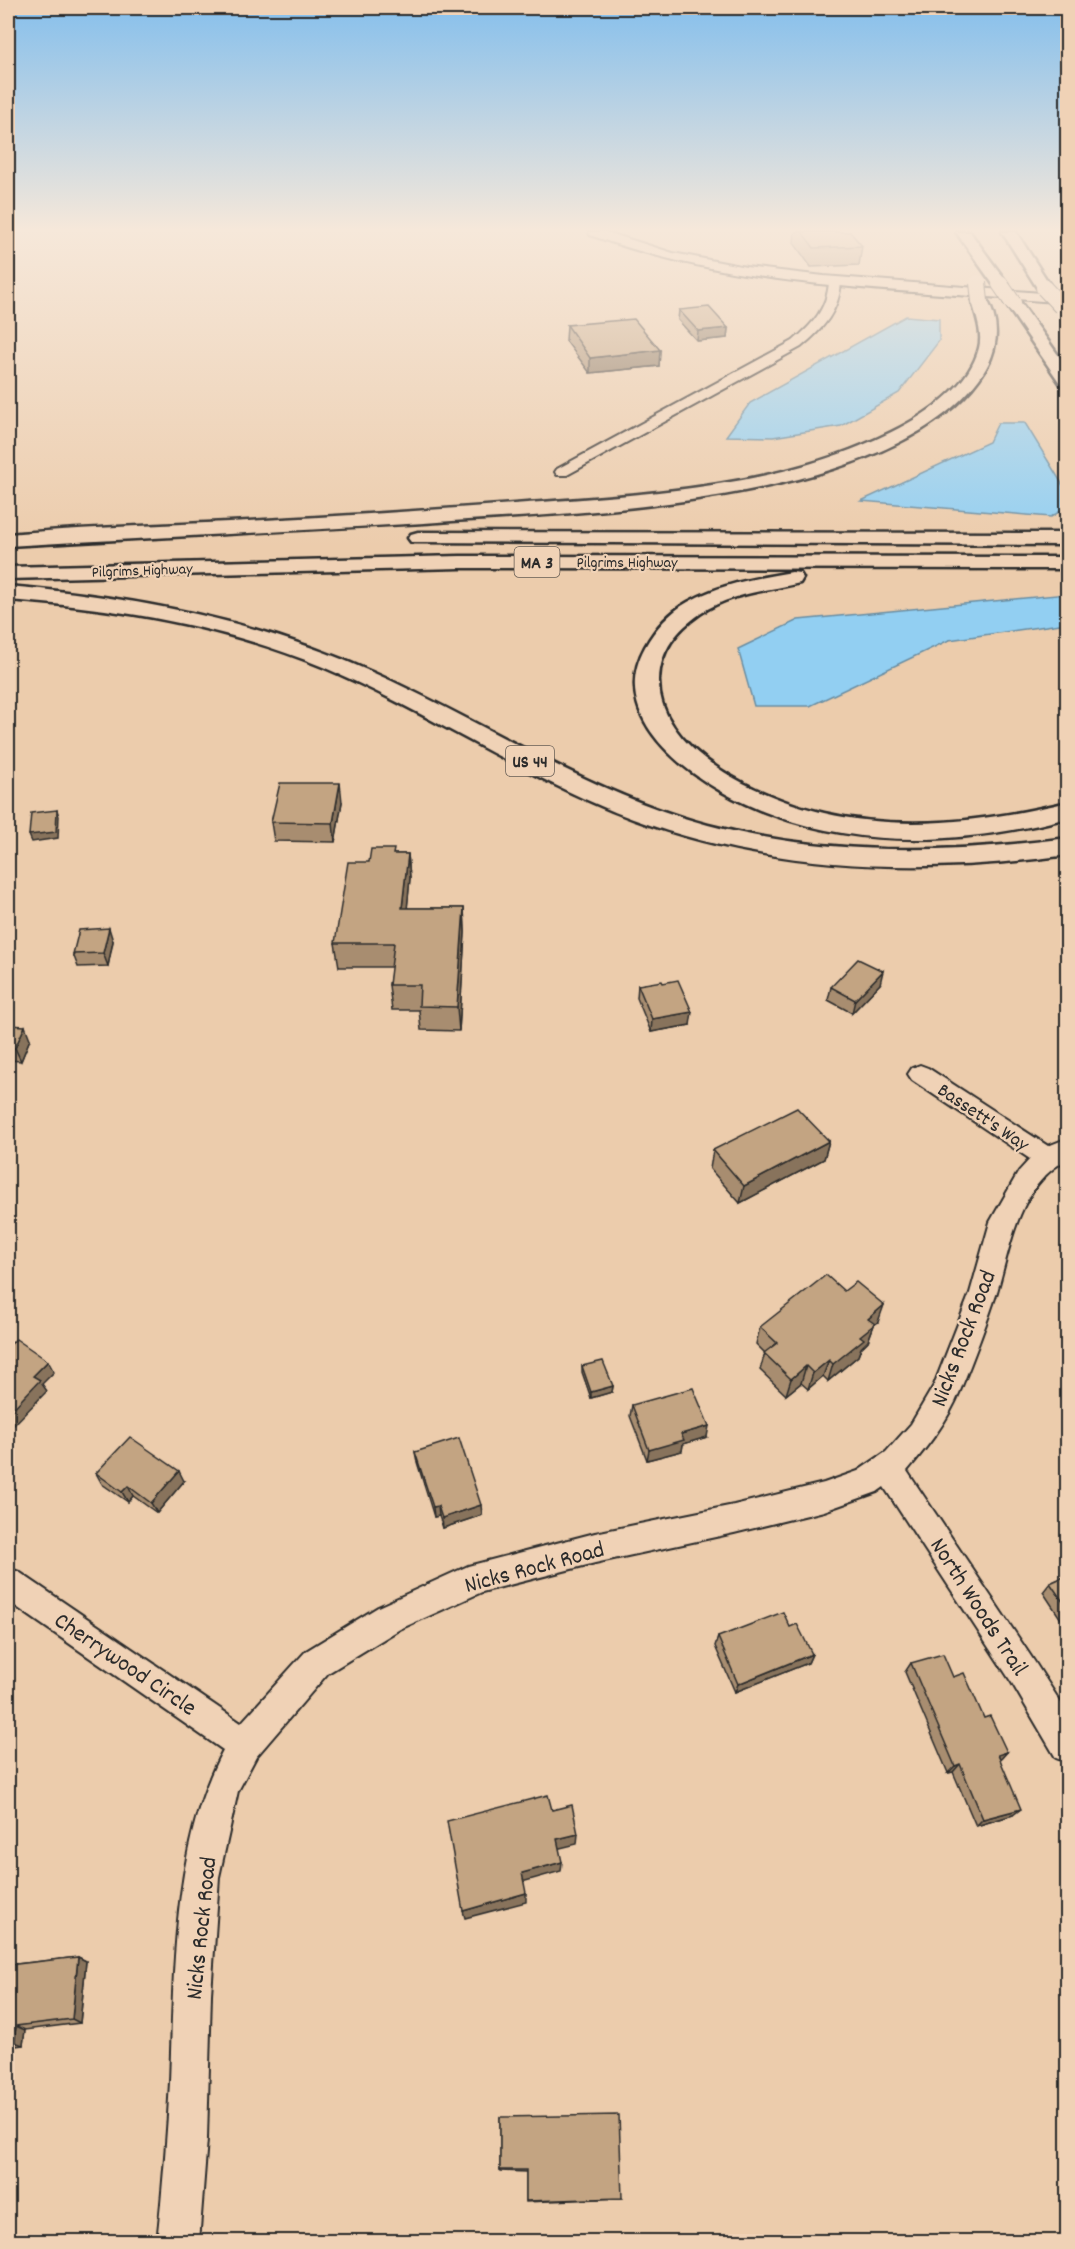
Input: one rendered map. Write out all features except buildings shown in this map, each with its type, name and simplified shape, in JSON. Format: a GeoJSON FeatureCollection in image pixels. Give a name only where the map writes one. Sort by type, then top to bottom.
{"type":"FeatureCollection","features":[{"type":"Feature","properties":{"kind":"highway"},"geometry":{"type":"LineString","coordinates":[[8,540],[382,521],[632,502],[729,489],[793,475],[845,459],[896,438],[932,416],[958,393],[979,367],[988,347],[987,337]]}},
{"type":"Feature","properties":{"kind":"highway"},"geometry":{"type":"LineString","coordinates":[[1037,337],[1068,382]]}},
{"type":"Feature","properties":{"kind":"highway","name":"Pilgrims Highway"},"geometry":{"type":"LineString","coordinates":[[8,548],[445,537],[1068,539]]}},
{"type":"Feature","properties":{"kind":"highway","name":"Pilgrims Highway"},"geometry":{"type":"LineString","coordinates":[[8,573],[460,562],[1068,563]]}},
{"type":"Feature","properties":{"kind":"highway"},"geometry":{"type":"LineString","coordinates":[[990,563],[915,573],[774,579],[720,594],[699,604],[670,625],[653,648],[645,676],[648,708],[662,732],[692,762],[743,794],[807,817],[879,831],[926,831],[997,826],[1068,810]]}},
{"type":"Feature","properties":{"kind":"highway","name":"US 44"},"geometry":{"type":"LineString","coordinates":[[8,593],[91,600],[154,610],[236,629],[289,646],[338,664],[588,790],[674,824],[715,834],[816,853],[916,859],[985,857],[1068,846]]}},
{"type":"Feature","properties":{"kind":"street"},"geometry":{"type":"LineString","coordinates":[[562,472],[807,337]]}},
{"type":"Feature","properties":{"kind":"street","name":"Bassett's Way"},"geometry":{"type":"LineString","coordinates":[[920,1074],[1057,1153]]}},
{"type":"Feature","properties":{"kind":"street","name":"Nicks Rock Road"},"geometry":{"type":"LineString","coordinates":[[178,2241],[187,2139],[192,1994],[201,1877],[222,1787],[244,1745],[317,1662],[389,1618],[479,1576],[595,1548],[734,1520],[824,1497],[867,1482],[896,1462],[921,1433],[946,1391],[983,1293],[1003,1222],[1028,1178],[1057,1153]]}},
{"type":"Feature","properties":{"kind":"street","name":"North Woods Trail"},"geometry":{"type":"LineString","coordinates":[[888,1467],[1023,1672],[1068,1746]]}},
{"type":"Feature","properties":{"kind":"street","name":"Cherrywood Circle"},"geometry":{"type":"LineString","coordinates":[[8,1583],[244,1745]]}},
{"type":"Feature","properties":{"kind":"water"},"geometry":{"type":"Polygon","coordinates":[[[868,337],[939,337],[939,341],[899,393],[841,426],[773,437],[726,436],[750,403],[868,337]]]}},
{"type":"Feature","properties":{"kind":"water"},"geometry":{"type":"Polygon","coordinates":[[[998,423],[1025,423],[1067,492],[1067,507],[1051,517],[861,501],[989,442],[998,423]]]}},
{"type":"Feature","properties":{"kind":"water"},"geometry":{"type":"Polygon","coordinates":[[[1067,594],[1067,623],[949,640],[810,706],[754,706],[738,649],[798,620],[1067,594]]]}}]}
